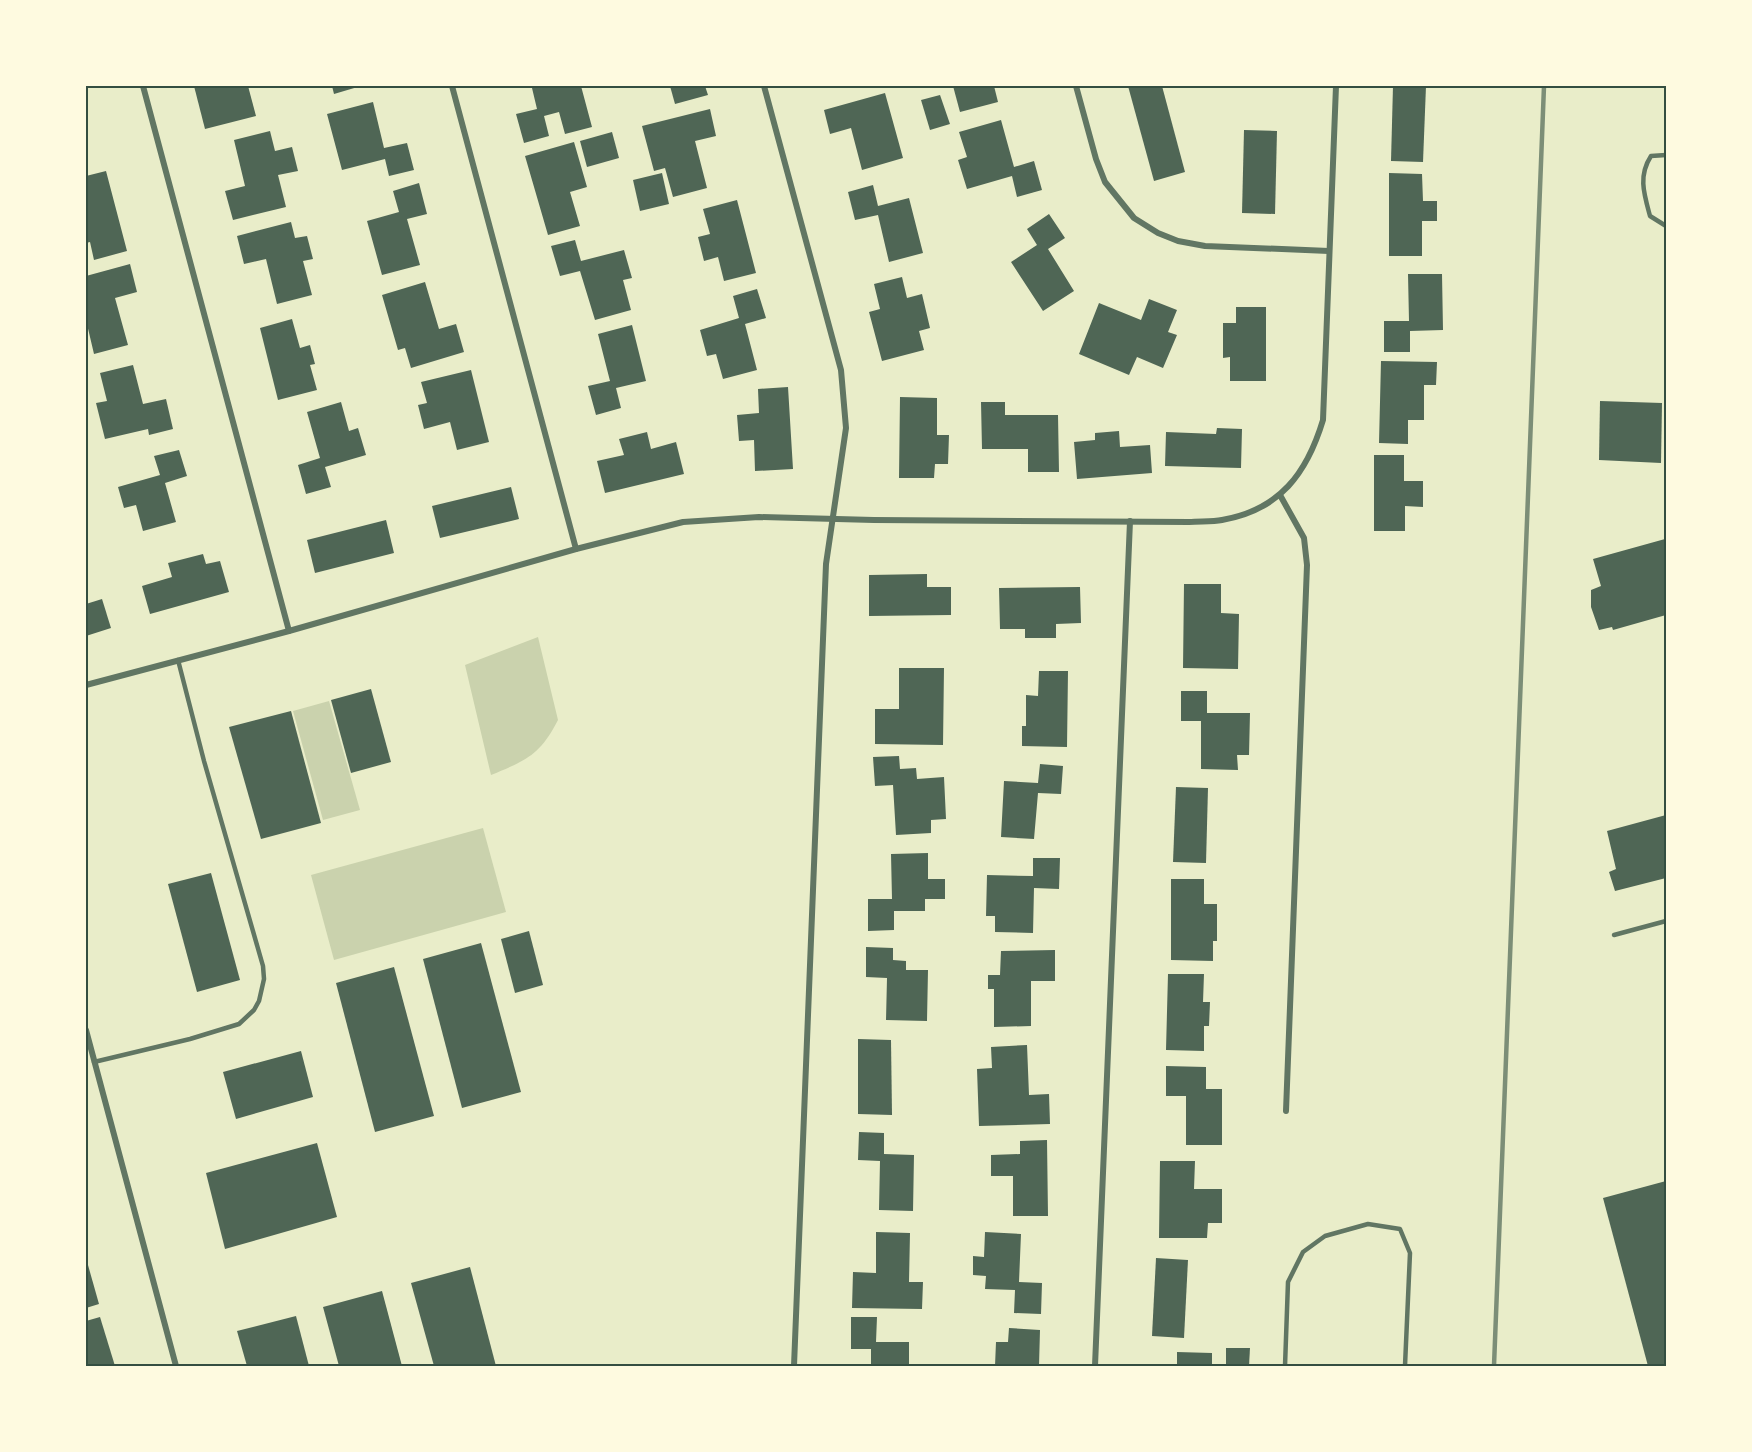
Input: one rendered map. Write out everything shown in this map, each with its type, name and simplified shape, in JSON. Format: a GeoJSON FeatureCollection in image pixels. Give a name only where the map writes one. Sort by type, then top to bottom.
{"type":"FeatureCollection","features":[{"type":"Feature","properties":{"kind":"street"},"geometry":{"type":"LineString","coordinates":[[143,86],[289,631]]}},
{"type":"Feature","properties":{"kind":"street"},"geometry":{"type":"LineString","coordinates":[[452,86],[576,549]]}},
{"type":"Feature","properties":{"kind":"street"},"geometry":{"type":"LineString","coordinates":[[764,86],[841,370],[846,428],[826,564],[794,1366]]}},
{"type":"Feature","properties":{"kind":"street"},"geometry":{"type":"LineString","coordinates":[[1076,86],[1096,159],[1105,182],[1134,218],[1168,237],[1205,246],[1329,251]]}},
{"type":"Feature","properties":{"kind":"street"},"geometry":{"type":"LineString","coordinates":[[86,685],[289,631],[576,549],[683,522],[759,517],[874,520],[1222,520],[1253,511],[1280,495],[1300,473],[1315,448],[1323,420],[1336,86]]}},
{"type":"Feature","properties":{"kind":"street"},"geometry":{"type":"LineString","coordinates":[[1280,495],[1304,538],[1307,565],[1286,1110]]}},
{"type":"Feature","properties":{"kind":"street"},"geometry":{"type":"LineString","coordinates":[[1095,1366],[1130,521]]}},
{"type":"Feature","properties":{"kind":"street"},"geometry":{"type":"LineString","coordinates":[[86,1030],[176,1366]]}},
{"type":"Feature","properties":{"kind":"lane"},"geometry":{"type":"LineString","coordinates":[[1666,154],[1651,156],[1644,168],[1643,188],[1650,216],[1666,226]]}},
{"type":"Feature","properties":{"kind":"lane"},"geometry":{"type":"LineString","coordinates":[[94,1062],[190,1039],[238,1024],[254,1010],[263,989],[263,966],[204,761],[178,660]]}},
{"type":"Feature","properties":{"kind":"lane"},"geometry":{"type":"LineString","coordinates":[[1614,935],[1666,921]]}},
{"type":"Feature","properties":{"kind":"lane"},"geometry":{"type":"LineString","coordinates":[[1285,1366],[1288,1282],[1303,1252],[1325,1236],[1368,1224],[1400,1229],[1410,1253],[1405,1366]]}},
{"type":"Feature","properties":{"kind":"green space"},"geometry":{"type":"Polygon","coordinates":[[[538,637],[558,720],[545,741],[531,755],[491,775],[465,665],[538,637]]]}},
{"type":"Feature","properties":{"kind":"green space"},"geometry":{"type":"Polygon","coordinates":[[[329,701],[360,810],[323,820],[293,711],[329,701]]]}},
{"type":"Feature","properties":{"kind":"green space"},"geometry":{"type":"Polygon","coordinates":[[[483,828],[506,912],[334,960],[311,875],[483,828]]]}},
{"type":"Feature","properties":{"kind":"building"},"geometry":{"type":"Polygon","coordinates":[[[194,86],[248,86],[256,116],[205,129],[194,86]]]}},
{"type":"Feature","properties":{"kind":"building"},"geometry":{"type":"Polygon","coordinates":[[[332,86],[361,86],[334,94],[332,86]]]}},
{"type":"Feature","properties":{"kind":"building"},"geometry":{"type":"Polygon","coordinates":[[[581,86],[592,127],[565,134],[559,112],[544,116],[549,136],[524,143],[516,114],[537,109],[532,88],[581,86]]]}},
{"type":"Feature","properties":{"kind":"building"},"geometry":{"type":"Polygon","coordinates":[[[670,86],[705,86],[708,95],[675,104],[670,86]]]}},
{"type":"Feature","properties":{"kind":"building"},"geometry":{"type":"Polygon","coordinates":[[[953,86],[994,86],[998,102],[960,112],[953,86]]]}},
{"type":"Feature","properties":{"kind":"building"},"geometry":{"type":"Polygon","coordinates":[[[1128,86],[1162,86],[1185,172],[1154,181],[1128,86]]]}},
{"type":"Feature","properties":{"kind":"building"},"geometry":{"type":"Polygon","coordinates":[[[1393,86],[1426,86],[1423,162],[1391,161],[1393,86]]]}},
{"type":"Feature","properties":{"kind":"building"},"geometry":{"type":"Polygon","coordinates":[[[885,93],[903,158],[862,170],[851,128],[830,134],[824,110],[885,93]]]}},
{"type":"Feature","properties":{"kind":"building"},"geometry":{"type":"Polygon","coordinates":[[[940,95],[950,124],[930,130],[921,100],[940,95]]]}},
{"type":"Feature","properties":{"kind":"building"},"geometry":{"type":"Polygon","coordinates":[[[373,102],[384,148],[407,143],[414,170],[389,176],[385,159],[342,170],[327,114],[373,102]]]}},
{"type":"Feature","properties":{"kind":"building"},"geometry":{"type":"Polygon","coordinates":[[[710,109],[716,136],[695,141],[707,188],[673,197],[665,168],[654,171],[642,126],[710,109]]]}},
{"type":"Feature","properties":{"kind":"building"},"geometry":{"type":"Polygon","coordinates":[[[1001,120],[1014,167],[1034,161],[1042,190],[1017,197],[1012,176],[967,189],[958,160],[967,157],[959,132],[1001,120]]]}},
{"type":"Feature","properties":{"kind":"building"},"geometry":{"type":"Polygon","coordinates":[[[1244,130],[1277,131],[1275,214],[1242,213],[1244,130]]]}},
{"type":"Feature","properties":{"kind":"building"},"geometry":{"type":"Polygon","coordinates":[[[270,131],[275,151],[292,147],[298,171],[278,175],[286,207],[233,220],[225,191],[245,186],[234,140],[270,131]]]}},
{"type":"Feature","properties":{"kind":"building"},"geometry":{"type":"Polygon","coordinates":[[[612,132],[619,158],[587,167],[580,141],[612,132]]]}},
{"type":"Feature","properties":{"kind":"building"},"geometry":{"type":"Polygon","coordinates":[[[574,142],[587,187],[570,192],[580,226],[548,235],[525,156],[574,142]]]}},
{"type":"Feature","properties":{"kind":"building"},"geometry":{"type":"Polygon","coordinates":[[[106,171],[127,251],[94,260],[90,242],[86,243],[86,176],[106,171]]]}},
{"type":"Feature","properties":{"kind":"building"},"geometry":{"type":"Polygon","coordinates":[[[662,173],[669,204],[640,211],[633,180],[662,173]]]}},
{"type":"Feature","properties":{"kind":"building"},"geometry":{"type":"Polygon","coordinates":[[[1389,173],[1422,174],[1423,201],[1437,201],[1437,221],[1422,221],[1422,256],[1389,256],[1389,173]]]}},
{"type":"Feature","properties":{"kind":"building"},"geometry":{"type":"Polygon","coordinates":[[[419,183],[427,214],[407,219],[420,265],[382,275],[367,221],[399,212],[393,191],[419,183]]]}},
{"type":"Feature","properties":{"kind":"building"},"geometry":{"type":"Polygon","coordinates":[[[873,185],[878,206],[909,198],[923,253],[889,262],[878,215],[855,220],[848,192],[873,185]]]}},
{"type":"Feature","properties":{"kind":"building"},"geometry":{"type":"Polygon","coordinates":[[[737,200],[756,273],[724,281],[718,257],[704,261],[698,237],[710,234],[703,209],[737,200]]]}},
{"type":"Feature","properties":{"kind":"building"},"geometry":{"type":"Polygon","coordinates":[[[1049,214],[1065,238],[1048,249],[1074,291],[1043,311],[1011,262],[1037,245],[1027,229],[1049,214]]]}},
{"type":"Feature","properties":{"kind":"building"},"geometry":{"type":"Polygon","coordinates":[[[291,222],[295,238],[307,236],[313,259],[303,261],[312,295],[277,304],[266,259],[244,264],[237,236],[291,222]]]}},
{"type":"Feature","properties":{"kind":"building"},"geometry":{"type":"Polygon","coordinates":[[[575,240],[581,261],[624,250],[632,278],[623,280],[631,310],[595,320],[580,271],[560,276],[551,246],[575,240]]]}},
{"type":"Feature","properties":{"kind":"building"},"geometry":{"type":"Polygon","coordinates":[[[130,264],[137,292],[115,298],[128,345],[94,354],[86,320],[86,276],[130,264]]]}},
{"type":"Feature","properties":{"kind":"building"},"geometry":{"type":"Polygon","coordinates":[[[1408,274],[1442,274],[1443,330],[1410,331],[1410,352],[1384,352],[1384,321],[1409,321],[1408,274]]]}},
{"type":"Feature","properties":{"kind":"building"},"geometry":{"type":"Polygon","coordinates":[[[902,277],[907,298],[922,294],[930,328],[919,331],[924,350],[882,361],[869,312],[880,309],[874,284],[902,277]]]}},
{"type":"Feature","properties":{"kind":"building"},"geometry":{"type":"Polygon","coordinates":[[[425,282],[439,329],[456,324],[464,352],[411,368],[405,348],[398,350],[382,295],[425,282]]]}},
{"type":"Feature","properties":{"kind":"building"},"geometry":{"type":"Polygon","coordinates":[[[757,289],[766,318],[745,324],[757,370],[723,379],[716,354],[707,356],[700,330],[739,318],[733,296],[757,289]]]}},
{"type":"Feature","properties":{"kind":"building"},"geometry":{"type":"Polygon","coordinates":[[[1149,299],[1177,310],[1168,332],[1177,335],[1163,368],[1137,357],[1129,375],[1079,354],[1099,303],[1141,320],[1149,299]]]}},
{"type":"Feature","properties":{"kind":"building"},"geometry":{"type":"Polygon","coordinates":[[[1236,307],[1266,307],[1266,381],[1230,381],[1230,357],[1223,358],[1223,323],[1236,323],[1236,307]]]}},
{"type":"Feature","properties":{"kind":"building"},"geometry":{"type":"Polygon","coordinates":[[[292,319],[300,348],[310,345],[315,364],[310,365],[317,390],[278,400],[260,328],[292,319]]]}},
{"type":"Feature","properties":{"kind":"building"},"geometry":{"type":"Polygon","coordinates":[[[632,325],[646,381],[616,388],[621,408],[596,415],[588,386],[610,381],[598,334],[632,325]]]}},
{"type":"Feature","properties":{"kind":"building"},"geometry":{"type":"Polygon","coordinates":[[[1381,361],[1437,362],[1436,385],[1424,385],[1424,420],[1408,420],[1408,444],[1379,443],[1381,361]]]}},
{"type":"Feature","properties":{"kind":"building"},"geometry":{"type":"Polygon","coordinates":[[[133,365],[143,404],[166,399],[173,429],[149,435],[148,429],[105,439],[96,403],[107,401],[100,373],[133,365]]]}},
{"type":"Feature","properties":{"kind":"building"},"geometry":{"type":"Polygon","coordinates":[[[471,370],[489,442],[457,450],[450,422],[424,429],[418,405],[427,403],[421,382],[471,370]]]}},
{"type":"Feature","properties":{"kind":"building"},"geometry":{"type":"Polygon","coordinates":[[[788,387],[793,469],[755,471],[754,440],[739,441],[737,415],[759,413],[758,389],[788,387]]]}},
{"type":"Feature","properties":{"kind":"building"},"geometry":{"type":"Polygon","coordinates":[[[900,397],[937,398],[937,435],[949,435],[948,464],[935,464],[934,478],[899,478],[900,397]]]}},
{"type":"Feature","properties":{"kind":"building"},"geometry":{"type":"Polygon","coordinates":[[[1600,401],[1662,403],[1661,463],[1599,460],[1600,401]]]}},
{"type":"Feature","properties":{"kind":"building"},"geometry":{"type":"Polygon","coordinates":[[[341,402],[349,431],[358,428],[366,455],[325,467],[331,487],[306,494],[298,465],[320,458],[307,412],[341,402]]]}},
{"type":"Feature","properties":{"kind":"building"},"geometry":{"type":"Polygon","coordinates":[[[981,402],[1005,402],[1005,415],[1058,415],[1059,472],[1028,472],[1028,449],[982,449],[981,402]]]}},
{"type":"Feature","properties":{"kind":"building"},"geometry":{"type":"Polygon","coordinates":[[[1217,428],[1242,429],[1241,468],[1165,466],[1166,432],[1216,434],[1217,428]]]}},
{"type":"Feature","properties":{"kind":"building"},"geometry":{"type":"Polygon","coordinates":[[[1119,431],[1120,447],[1150,445],[1152,473],[1077,479],[1074,442],[1095,440],[1095,433],[1119,431]]]}},
{"type":"Feature","properties":{"kind":"building"},"geometry":{"type":"Polygon","coordinates":[[[647,432],[651,449],[676,442],[684,474],[605,493],[597,461],[624,455],[619,439],[647,432]]]}},
{"type":"Feature","properties":{"kind":"building"},"geometry":{"type":"Polygon","coordinates":[[[179,450],[187,476],[165,483],[176,522],[143,531],[136,505],[124,508],[118,487],[160,475],[154,456],[179,450]]]}},
{"type":"Feature","properties":{"kind":"building"},"geometry":{"type":"Polygon","coordinates":[[[1374,455],[1404,455],[1404,481],[1423,481],[1423,507],[1405,506],[1405,531],[1374,531],[1374,455]]]}},
{"type":"Feature","properties":{"kind":"building"},"geometry":{"type":"Polygon","coordinates":[[[511,487],[519,519],[440,538],[432,506],[511,487]]]}},
{"type":"Feature","properties":{"kind":"building"},"geometry":{"type":"Polygon","coordinates":[[[386,520],[394,553],[315,573],[307,540],[386,520]]]}},
{"type":"Feature","properties":{"kind":"building"},"geometry":{"type":"Polygon","coordinates":[[[1665,539],[1666,615],[1613,630],[1612,627],[1599,630],[1591,607],[1591,590],[1601,586],[1593,559],[1665,539]]]}},
{"type":"Feature","properties":{"kind":"building"},"geometry":{"type":"Polygon","coordinates":[[[203,554],[206,564],[220,561],[229,592],[150,614],[142,586],[172,577],[168,563],[203,554]]]}},
{"type":"Feature","properties":{"kind":"building"},"geometry":{"type":"Polygon","coordinates":[[[927,574],[927,587],[951,587],[951,615],[869,616],[869,575],[927,574]]]}},
{"type":"Feature","properties":{"kind":"building"},"geometry":{"type":"Polygon","coordinates":[[[1184,584],[1221,584],[1221,613],[1239,614],[1238,669],[1183,668],[1184,584]]]}},
{"type":"Feature","properties":{"kind":"building"},"geometry":{"type":"Polygon","coordinates":[[[1080,587],[1081,623],[1056,624],[1056,638],[1025,638],[1025,629],[1000,629],[999,588],[1080,587]]]}},
{"type":"Feature","properties":{"kind":"building"},"geometry":{"type":"Polygon","coordinates":[[[102,599],[111,628],[86,636],[86,604],[102,599]]]}},
{"type":"Feature","properties":{"kind":"building"},"geometry":{"type":"Polygon","coordinates":[[[899,668],[944,668],[943,745],[875,744],[875,709],[899,709],[899,668]]]}},
{"type":"Feature","properties":{"kind":"building"},"geometry":{"type":"Polygon","coordinates":[[[1039,671],[1068,671],[1067,747],[1022,746],[1022,726],[1026,726],[1026,695],[1038,696],[1039,671]]]}},
{"type":"Feature","properties":{"kind":"building"},"geometry":{"type":"Polygon","coordinates":[[[371,689],[391,762],[351,773],[331,700],[371,689]]]}},
{"type":"Feature","properties":{"kind":"building"},"geometry":{"type":"Polygon","coordinates":[[[1181,691],[1207,691],[1207,713],[1250,713],[1249,755],[1237,755],[1238,770],[1201,769],[1201,721],[1181,721],[1181,691]]]}},
{"type":"Feature","properties":{"kind":"building"},"geometry":{"type":"Polygon","coordinates":[[[291,711],[321,823],[261,839],[229,727],[291,711]]]}},
{"type":"Feature","properties":{"kind":"building"},"geometry":{"type":"Polygon","coordinates":[[[899,756],[900,769],[916,768],[917,779],[944,777],[946,819],[931,820],[931,833],[896,835],[893,785],[875,786],[873,757],[899,756]]]}},
{"type":"Feature","properties":{"kind":"building"},"geometry":{"type":"Polygon","coordinates":[[[1040,764],[1063,766],[1061,794],[1038,793],[1034,839],[1001,837],[1004,781],[1038,783],[1040,764]]]}},
{"type":"Feature","properties":{"kind":"building"},"geometry":{"type":"Polygon","coordinates":[[[1176,787],[1208,788],[1206,863],[1173,862],[1176,787]]]}},
{"type":"Feature","properties":{"kind":"building"},"geometry":{"type":"Polygon","coordinates":[[[1666,815],[1666,878],[1615,891],[1609,872],[1616,869],[1607,831],[1666,815]]]}},
{"type":"Feature","properties":{"kind":"building"},"geometry":{"type":"Polygon","coordinates":[[[928,853],[928,879],[945,879],[945,899],[925,899],[925,911],[894,911],[894,930],[868,931],[868,899],[892,899],[891,854],[928,853]]]}},
{"type":"Feature","properties":{"kind":"building"},"geometry":{"type":"Polygon","coordinates":[[[1033,858],[1060,858],[1059,889],[1034,888],[1033,933],[995,932],[995,916],[986,916],[987,875],[1033,876],[1033,858]]]}},
{"type":"Feature","properties":{"kind":"building"},"geometry":{"type":"Polygon","coordinates":[[[211,873],[240,980],[197,992],[168,884],[211,873]]]}},
{"type":"Feature","properties":{"kind":"building"},"geometry":{"type":"Polygon","coordinates":[[[1171,879],[1204,879],[1204,904],[1217,904],[1217,941],[1213,941],[1213,961],[1171,960],[1171,879]]]}},
{"type":"Feature","properties":{"kind":"building"},"geometry":{"type":"Polygon","coordinates":[[[529,931],[543,985],[515,993],[501,939],[529,931]]]}},
{"type":"Feature","properties":{"kind":"building"},"geometry":{"type":"Polygon","coordinates":[[[481,943],[521,1092],[462,1108],[423,959],[481,943]]]}},
{"type":"Feature","properties":{"kind":"building"},"geometry":{"type":"Polygon","coordinates":[[[866,947],[893,948],[893,960],[906,961],[906,970],[928,970],[927,1021],[886,1020],[887,978],[866,977],[866,947]]]}},
{"type":"Feature","properties":{"kind":"building"},"geometry":{"type":"Polygon","coordinates":[[[1055,950],[1055,981],[1031,981],[1031,1026],[994,1027],[994,989],[988,989],[988,975],[1000,975],[1001,951],[1055,950]]]}},
{"type":"Feature","properties":{"kind":"building"},"geometry":{"type":"Polygon","coordinates":[[[394,967],[434,1116],[375,1132],[336,983],[394,967]]]}},
{"type":"Feature","properties":{"kind":"building"},"geometry":{"type":"Polygon","coordinates":[[[1168,974],[1204,974],[1203,1002],[1210,1002],[1209,1026],[1204,1026],[1204,1051],[1166,1050],[1168,974]]]}},
{"type":"Feature","properties":{"kind":"building"},"geometry":{"type":"Polygon","coordinates":[[[858,1039],[891,1040],[892,1115],[858,1114],[858,1039]]]}},
{"type":"Feature","properties":{"kind":"building"},"geometry":{"type":"Polygon","coordinates":[[[1027,1045],[1029,1095],[1049,1094],[1050,1124],[979,1126],[977,1069],[992,1068],[991,1047],[1027,1045]]]}},
{"type":"Feature","properties":{"kind":"building"},"geometry":{"type":"Polygon","coordinates":[[[301,1051],[313,1097],[236,1119],[223,1072],[301,1051]]]}},
{"type":"Feature","properties":{"kind":"building"},"geometry":{"type":"Polygon","coordinates":[[[1166,1066],[1206,1067],[1206,1089],[1222,1089],[1222,1145],[1186,1145],[1186,1096],[1166,1096],[1166,1066]]]}},
{"type":"Feature","properties":{"kind":"building"},"geometry":{"type":"Polygon","coordinates":[[[859,1132],[884,1133],[884,1154],[914,1155],[913,1211],[879,1210],[880,1161],[858,1160],[859,1132]]]}},
{"type":"Feature","properties":{"kind":"building"},"geometry":{"type":"Polygon","coordinates":[[[1047,1140],[1048,1216],[1013,1216],[1013,1176],[991,1176],[991,1155],[1020,1154],[1020,1141],[1047,1140]]]}},
{"type":"Feature","properties":{"kind":"building"},"geometry":{"type":"Polygon","coordinates":[[[317,1143],[337,1217],[225,1249],[206,1173],[317,1143]]]}},
{"type":"Feature","properties":{"kind":"building"},"geometry":{"type":"Polygon","coordinates":[[[1160,1161],[1195,1161],[1194,1189],[1222,1189],[1222,1223],[1208,1223],[1207,1238],[1159,1238],[1160,1161]]]}},
{"type":"Feature","properties":{"kind":"building"},"geometry":{"type":"Polygon","coordinates":[[[1666,1181],[1666,1366],[1648,1366],[1603,1198],[1666,1181]]]}},
{"type":"Feature","properties":{"kind":"building"},"geometry":{"type":"Polygon","coordinates":[[[876,1232],[910,1233],[909,1282],[923,1282],[922,1309],[852,1308],[853,1272],[876,1273],[876,1232]]]}},
{"type":"Feature","properties":{"kind":"building"},"geometry":{"type":"Polygon","coordinates":[[[985,1232],[1021,1234],[1019,1282],[1042,1283],[1041,1314],[1014,1313],[1015,1290],[985,1289],[986,1276],[973,1275],[973,1256],[984,1257],[985,1232]]]}},
{"type":"Feature","properties":{"kind":"building"},"geometry":{"type":"Polygon","coordinates":[[[86,1258],[99,1304],[86,1308],[86,1258]]]}},
{"type":"Feature","properties":{"kind":"building"},"geometry":{"type":"Polygon","coordinates":[[[1156,1258],[1188,1260],[1184,1338],[1152,1336],[1156,1258]]]}},
{"type":"Feature","properties":{"kind":"building"},"geometry":{"type":"Polygon","coordinates":[[[470,1267],[496,1366],[434,1366],[411,1283],[470,1267]]]}},
{"type":"Feature","properties":{"kind":"building"},"geometry":{"type":"Polygon","coordinates":[[[382,1291],[402,1366],[339,1366],[323,1307],[382,1291]]]}},
{"type":"Feature","properties":{"kind":"building"},"geometry":{"type":"Polygon","coordinates":[[[296,1316],[309,1366],[247,1366],[237,1331],[296,1316]]]}},
{"type":"Feature","properties":{"kind":"building"},"geometry":{"type":"Polygon","coordinates":[[[100,1317],[115,1366],[86,1366],[86,1321],[100,1317]]]}},
{"type":"Feature","properties":{"kind":"building"},"geometry":{"type":"Polygon","coordinates":[[[851,1317],[877,1317],[876,1342],[909,1342],[909,1366],[871,1366],[871,1349],[851,1349],[851,1317]]]}},
{"type":"Feature","properties":{"kind":"building"},"geometry":{"type":"Polygon","coordinates":[[[1009,1328],[1040,1330],[1039,1366],[995,1366],[996,1342],[1008,1342],[1009,1328]]]}},
{"type":"Feature","properties":{"kind":"building"},"geometry":{"type":"Polygon","coordinates":[[[1226,1348],[1250,1348],[1249,1366],[1226,1366],[1226,1348]]]}},
{"type":"Feature","properties":{"kind":"building"},"geometry":{"type":"Polygon","coordinates":[[[1177,1352],[1212,1353],[1212,1366],[1177,1366],[1177,1352]]]}},
{"type":"Feature","properties":{"kind":"railway"},"geometry":{"type":"LineString","coordinates":[[1494,1366],[1544,86]]}}]}
